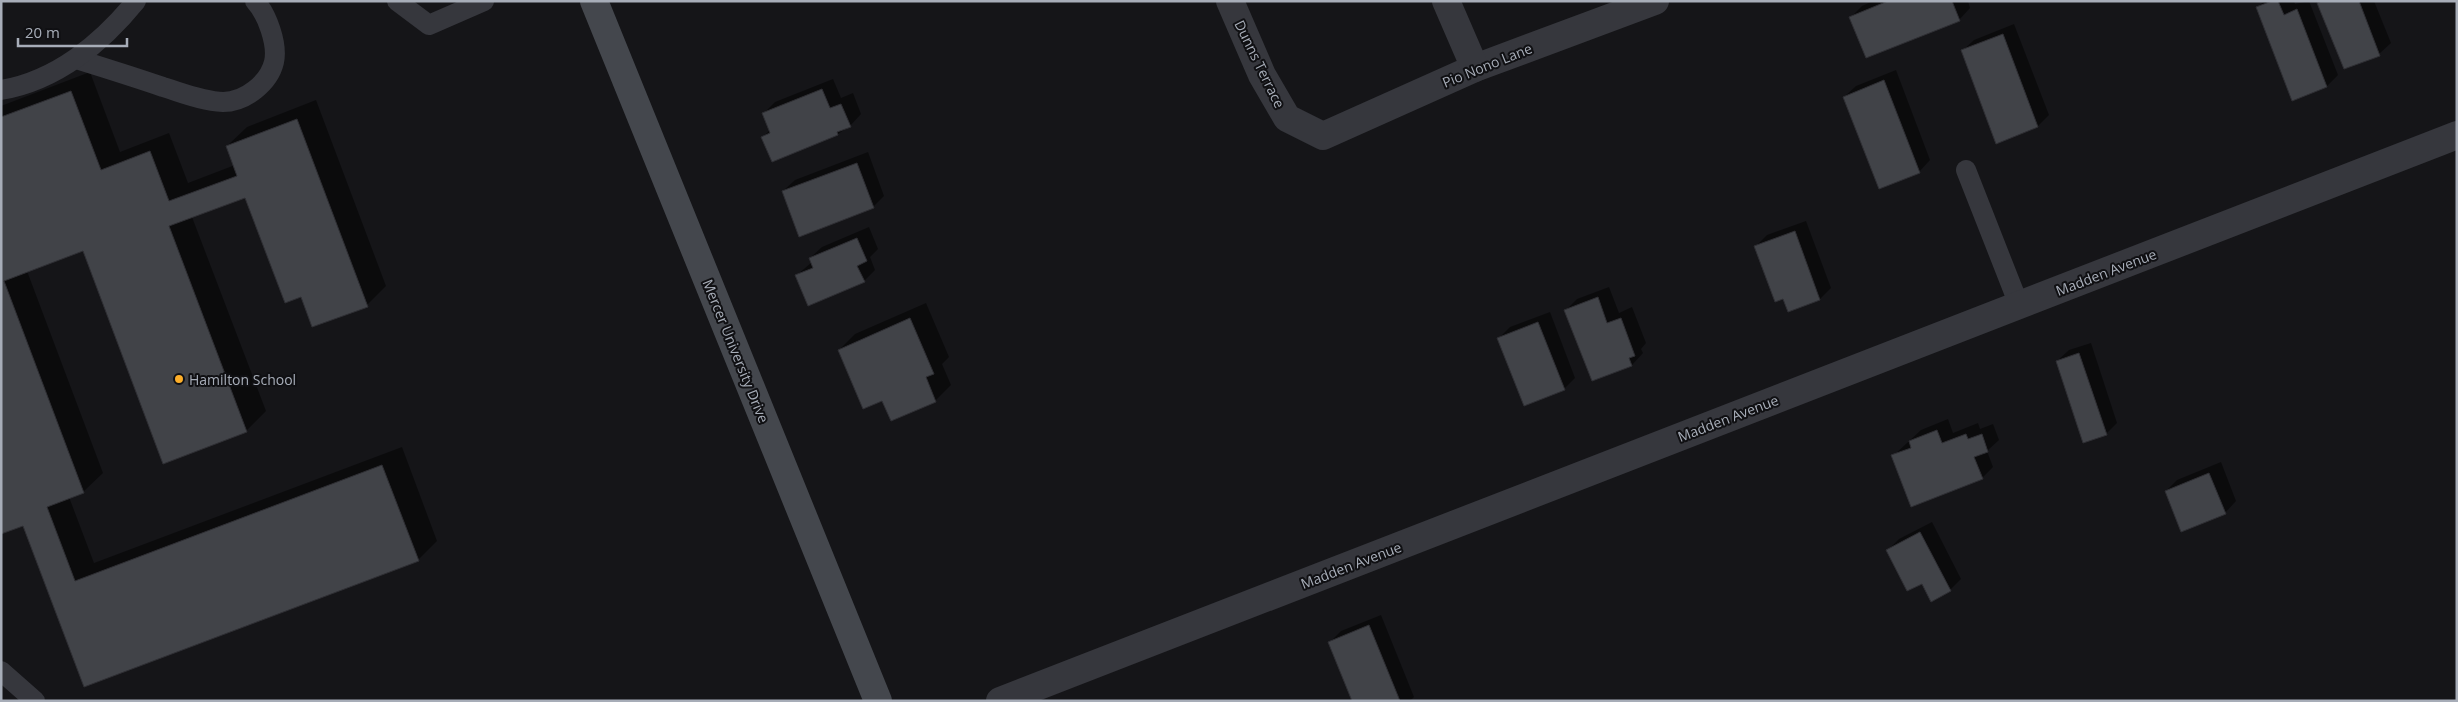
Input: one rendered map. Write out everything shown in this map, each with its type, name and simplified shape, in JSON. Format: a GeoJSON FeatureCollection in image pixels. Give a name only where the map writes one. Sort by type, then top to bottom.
{"type":"FeatureCollection","features":[{"type":"Feature","properties":{"kind":"main road","name":"Mercer University Drive"},"geometry":{"type":"LineString","coordinates":[[594,1],[878,701]]}},
{"type":"Feature","properties":{"kind":"street","name":"Dunns Terrace"},"geometry":{"type":"LineString","coordinates":[[1230,1],[1262,75],[1287,118],[1323,136]]}},
{"type":"Feature","properties":{"kind":"street"},"geometry":{"type":"LineString","coordinates":[[1446,1],[1474,68]]}},
{"type":"Feature","properties":{"kind":"street","name":"Pio Nono Lane"},"geometry":{"type":"LineString","coordinates":[[1323,136],[1474,68],[1616,8],[1655,1]]}},
{"type":"Feature","properties":{"kind":"street","name":"Madden Avenue"},"geometry":{"type":"LineString","coordinates":[[1000,701],[2457,135]]}},
{"type":"Feature","properties":{"kind":"lane"},"geometry":{"type":"LineString","coordinates":[[1,90],[16,88],[46,77],[76,59],[116,25],[136,1]]}},
{"type":"Feature","properties":{"kind":"lane"},"geometry":{"type":"LineString","coordinates":[[76,59],[200,99],[225,102],[245,95],[263,84],[274,61],[271,30],[261,7],[255,1]]}},
{"type":"Feature","properties":{"kind":"lane"},"geometry":{"type":"LineString","coordinates":[[397,1],[429,25],[484,1]]}},
{"type":"Feature","properties":{"kind":"lane"},"geometry":{"type":"LineString","coordinates":[[1966,170],[2019,305]]}},
{"type":"Feature","properties":{"kind":"lane"},"geometry":{"type":"LineString","coordinates":[[1,671],[35,701]]}},
{"type":"Feature","properties":{"kind":"building"},"geometry":{"type":"Polygon","coordinates":[[[1888,1],[1952,1],[1960,21],[1866,58],[1849,17],[1888,1]]]}},
{"type":"Feature","properties":{"kind":"building"},"geometry":{"type":"Polygon","coordinates":[[[2272,1],[2278,1],[2284,15],[2297,9],[2327,87],[2292,101],[2256,7],[2272,1]]]}},
{"type":"Feature","properties":{"kind":"building"},"geometry":{"type":"Polygon","coordinates":[[[2322,1],[2359,1],[2380,56],[2344,69],[2317,3],[2322,1]]]}},
{"type":"Feature","properties":{"kind":"building"},"geometry":{"type":"Polygon","coordinates":[[[2003,34],[2038,127],[1996,144],[1961,50],[2003,34]]]}},
{"type":"Feature","properties":{"kind":"building"},"geometry":{"type":"Polygon","coordinates":[[[1884,80],[1920,173],[1879,189],[1843,97],[1884,80]]]}},
{"type":"Feature","properties":{"kind":"building"},"geometry":{"type":"Polygon","coordinates":[[[822,89],[830,108],[841,104],[851,127],[837,132],[838,135],[772,162],[761,137],[770,133],[762,113],[822,89]]]}},
{"type":"Feature","properties":{"kind":"building","name":"Hamilton School"},"geometry":{"type":"Polygon","coordinates":[[[71,91],[101,170],[150,151],[169,201],[237,176],[226,146],[297,119],[368,307],[312,327],[301,297],[285,303],[245,198],[169,226],[247,432],[163,464],[83,251],[4,281],[84,493],[47,507],[75,581],[382,465],[419,561],[84,687],[23,526],[1,534],[1,117],[71,91]]]}},
{"type":"Feature","properties":{"kind":"building"},"geometry":{"type":"Polygon","coordinates":[[[857,163],[874,208],[799,237],[782,191],[857,163]]]}},
{"type":"Feature","properties":{"kind":"building"},"geometry":{"type":"Polygon","coordinates":[[[1795,231],[1820,300],[1788,312],[1783,299],[1775,302],[1754,246],[1795,231]]]}},
{"type":"Feature","properties":{"kind":"building"},"geometry":{"type":"Polygon","coordinates":[[[857,238],[867,261],[857,266],[865,282],[808,306],[795,275],[813,268],[809,258],[857,238]]]}},
{"type":"Feature","properties":{"kind":"building"},"geometry":{"type":"Polygon","coordinates":[[[1598,297],[1607,323],[1621,318],[1635,356],[1629,358],[1632,366],[1592,381],[1564,310],[1598,297]]]}},
{"type":"Feature","properties":{"kind":"building"},"geometry":{"type":"Polygon","coordinates":[[[910,318],[934,374],[926,377],[936,402],[891,421],[882,401],[863,409],[838,350],[910,318]]]}},
{"type":"Feature","properties":{"kind":"building"},"geometry":{"type":"Polygon","coordinates":[[[1538,322],[1565,390],[1524,406],[1497,338],[1538,322]]]}},
{"type":"Feature","properties":{"kind":"building"},"geometry":{"type":"Polygon","coordinates":[[[2079,353],[2107,435],[2083,443],[2056,361],[2079,353]]]}},
{"type":"Feature","properties":{"kind":"building"},"geometry":{"type":"Polygon","coordinates":[[[1937,430],[1942,443],[1966,434],[1968,439],[1982,434],[1988,452],[1974,457],[1983,479],[1911,507],[1891,455],[1911,448],[1909,441],[1937,430]]]}},
{"type":"Feature","properties":{"kind":"building"},"geometry":{"type":"Polygon","coordinates":[[[2209,473],[2226,514],[2181,532],[2165,491],[2209,473]]]}},
{"type":"Feature","properties":{"kind":"building"},"geometry":{"type":"Polygon","coordinates":[[[1920,532],[1951,591],[1931,602],[1922,584],[1907,591],[1886,550],[1920,532]]]}},
{"type":"Feature","properties":{"kind":"building"},"geometry":{"type":"Polygon","coordinates":[[[1369,625],[1400,701],[1352,701],[1328,642],[1369,625]]]}},
{"type":"Feature","properties":{"kind":"place","name":"Hamilton School"},"geometry":{"type":"Point","coordinates":[179,379]}}]}
